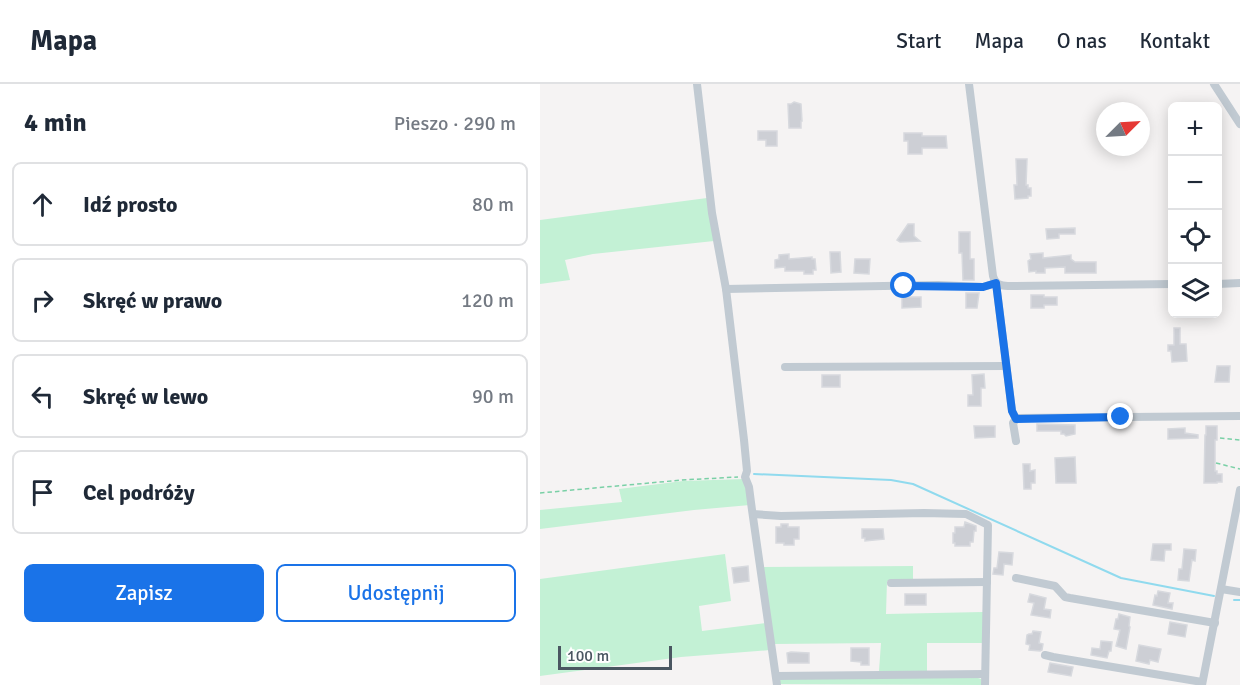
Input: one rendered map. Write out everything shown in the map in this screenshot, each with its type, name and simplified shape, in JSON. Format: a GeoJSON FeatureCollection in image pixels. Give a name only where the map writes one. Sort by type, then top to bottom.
{"type":"FeatureCollection","features":[{"type":"Feature","properties":{"kind":"street"},"geometry":{"type":"LineString","coordinates":[[697,84],[706,168],[726,289],[745,450],[747,471],[745,477],[753,514],[776,681],[985,674]]}},
{"type":"Feature","properties":{"kind":"street"},"geometry":{"type":"LineString","coordinates":[[969,84],[993,276],[996,283],[1012,411],[1016,419]]}},
{"type":"Feature","properties":{"kind":"street"},"geometry":{"type":"LineString","coordinates":[[1214,84],[1240,124]]}},
{"type":"Feature","properties":{"kind":"street"},"geometry":{"type":"LineString","coordinates":[[726,289],[938,285],[983,287],[996,283],[1008,286],[1168,284]]}},
{"type":"Feature","properties":{"kind":"street"},"geometry":{"type":"LineString","coordinates":[[1222,284],[1240,283]]}},
{"type":"Feature","properties":{"kind":"street"},"geometry":{"type":"LineString","coordinates":[[784,367],[1006,366]]}},
{"type":"Feature","properties":{"kind":"street"},"geometry":{"type":"LineString","coordinates":[[1016,419],[1240,416]]}},
{"type":"Feature","properties":{"kind":"street"},"geometry":{"type":"LineString","coordinates":[[1016,419],[1013,423],[1016,441]]}},
{"type":"Feature","properties":{"kind":"street"},"geometry":{"type":"LineString","coordinates":[[1046,655],[1202,684],[1240,490]]}},
{"type":"Feature","properties":{"kind":"street"},"geometry":{"type":"LineString","coordinates":[[753,514],[781,516],[966,514],[988,525],[985,685]]}},
{"type":"Feature","properties":{"kind":"street"},"geometry":{"type":"LineString","coordinates":[[1016,578],[1055,586],[1065,597],[1215,623]]}},
{"type":"Feature","properties":{"kind":"street"},"geometry":{"type":"LineString","coordinates":[[891,583],[987,582]]}},
{"type":"Feature","properties":{"kind":"street"},"geometry":{"type":"LineString","coordinates":[[1221,589],[1240,592]]}},
{"type":"Feature","properties":{"kind":"path"},"geometry":{"type":"LineString","coordinates":[[1220,438],[1240,440]]}},
{"type":"Feature","properties":{"kind":"path"},"geometry":{"type":"LineString","coordinates":[[1216,463],[1240,469]]}},
{"type":"Feature","properties":{"kind":"path"},"geometry":{"type":"LineString","coordinates":[[540,493],[682,480],[745,477]]}},
{"type":"Feature","properties":{"kind":"green space"},"geometry":{"type":"Polygon","coordinates":[[[707,198],[714,241],[593,254],[565,260],[570,280],[540,284],[540,220],[707,198]]]}},
{"type":"Feature","properties":{"kind":"green space"},"geometry":{"type":"Polygon","coordinates":[[[744,479],[750,505],[540,529],[540,510],[622,502],[619,489],[683,481],[744,479]]]}},
{"type":"Feature","properties":{"kind":"green space"},"geometry":{"type":"Polygon","coordinates":[[[725,554],[731,601],[699,606],[702,631],[766,623],[770,650],[681,657],[540,676],[540,579],[725,554]]]}},
{"type":"Feature","properties":{"kind":"green space"},"geometry":{"type":"Polygon","coordinates":[[[913,566],[913,581],[887,581],[886,614],[983,612],[983,643],[927,643],[927,672],[879,671],[881,643],[774,644],[763,567],[913,566]]]}},
{"type":"Feature","properties":{"kind":"green space"},"geometry":{"type":"Polygon","coordinates":[[[975,677],[981,679],[981,685],[778,684],[778,678],[975,677]]]}},
{"type":"Feature","properties":{"kind":"building"},"geometry":{"type":"Polygon","coordinates":[[[794,102],[801,104],[801,128],[789,128],[788,104],[794,102]]]}},
{"type":"Feature","properties":{"kind":"building"},"geometry":{"type":"Polygon","coordinates":[[[758,131],[777,131],[777,146],[766,146],[766,140],[758,140],[758,131]]]}},
{"type":"Feature","properties":{"kind":"building"},"geometry":{"type":"Polygon","coordinates":[[[904,133],[946,136],[947,148],[922,148],[922,154],[908,154],[908,141],[904,141],[904,133]]]}},
{"type":"Feature","properties":{"kind":"building"},"geometry":{"type":"Polygon","coordinates":[[[1016,159],[1027,159],[1026,185],[1031,188],[1031,196],[1028,198],[1015,199],[1016,159]]]}},
{"type":"Feature","properties":{"kind":"building"},"geometry":{"type":"Polygon","coordinates":[[[908,224],[914,224],[914,236],[920,241],[900,242],[897,240],[908,224]]]}},
{"type":"Feature","properties":{"kind":"building"},"geometry":{"type":"Polygon","coordinates":[[[1075,228],[1075,234],[1059,234],[1059,238],[1047,239],[1046,229],[1075,228]]]}},
{"type":"Feature","properties":{"kind":"building"},"geometry":{"type":"Polygon","coordinates":[[[959,232],[970,232],[970,259],[974,259],[974,280],[963,280],[959,232]]]}},
{"type":"Feature","properties":{"kind":"building"},"geometry":{"type":"Polygon","coordinates":[[[830,252],[840,252],[841,272],[831,273],[830,252]]]}},
{"type":"Feature","properties":{"kind":"building"},"geometry":{"type":"Polygon","coordinates":[[[1043,253],[1043,258],[1071,255],[1071,259],[1075,262],[1096,262],[1096,273],[1065,273],[1065,267],[1045,268],[1045,273],[1029,272],[1030,254],[1043,253]]]}},
{"type":"Feature","properties":{"kind":"building"},"geometry":{"type":"Polygon","coordinates":[[[789,254],[789,259],[812,257],[815,259],[816,270],[813,270],[813,274],[804,274],[804,271],[785,271],[785,267],[775,268],[775,260],[779,259],[779,255],[789,254]]]}},
{"type":"Feature","properties":{"kind":"building"},"geometry":{"type":"Polygon","coordinates":[[[855,259],[870,259],[869,274],[854,273],[855,259]]]}},
{"type":"Feature","properties":{"kind":"building"},"geometry":{"type":"Polygon","coordinates":[[[966,293],[979,293],[977,308],[966,308],[966,293]]]}},
{"type":"Feature","properties":{"kind":"building"},"geometry":{"type":"Polygon","coordinates":[[[1031,295],[1057,297],[1057,305],[1031,308],[1031,295]]]}},
{"type":"Feature","properties":{"kind":"building"},"geometry":{"type":"Polygon","coordinates":[[[902,297],[921,297],[921,307],[902,308],[902,297]]]}},
{"type":"Feature","properties":{"kind":"building"},"geometry":{"type":"Polygon","coordinates":[[[1174,328],[1180,328],[1180,344],[1186,344],[1187,361],[1172,362],[1168,345],[1174,345],[1174,328]]]}},
{"type":"Feature","properties":{"kind":"building"},"geometry":{"type":"Polygon","coordinates":[[[1217,366],[1230,366],[1229,382],[1215,382],[1217,366]]]}},
{"type":"Feature","properties":{"kind":"building"},"geometry":{"type":"Polygon","coordinates":[[[984,374],[985,388],[981,388],[981,406],[968,406],[968,395],[973,395],[972,375],[984,374]]]}},
{"type":"Feature","properties":{"kind":"building"},"geometry":{"type":"Polygon","coordinates":[[[822,375],[840,375],[840,387],[822,387],[822,375]]]}},
{"type":"Feature","properties":{"kind":"building"},"geometry":{"type":"Polygon","coordinates":[[[1037,424],[1075,425],[1075,434],[1066,436],[1061,434],[1061,431],[1037,431],[1037,424]]]}},
{"type":"Feature","properties":{"kind":"building"},"geometry":{"type":"Polygon","coordinates":[[[974,426],[995,426],[995,437],[975,438],[974,426]]]}},
{"type":"Feature","properties":{"kind":"building"},"geometry":{"type":"Polygon","coordinates":[[[1206,426],[1217,426],[1215,471],[1217,474],[1222,474],[1222,482],[1204,483],[1206,426]]]}},
{"type":"Feature","properties":{"kind":"building"},"geometry":{"type":"Polygon","coordinates":[[[1185,428],[1185,433],[1198,435],[1198,438],[1168,439],[1168,429],[1185,428]]]}},
{"type":"Feature","properties":{"kind":"building"},"geometry":{"type":"Polygon","coordinates":[[[1075,457],[1076,483],[1056,483],[1055,458],[1075,457]]]}},
{"type":"Feature","properties":{"kind":"building"},"geometry":{"type":"Polygon","coordinates":[[[1023,464],[1030,464],[1030,471],[1035,470],[1035,483],[1031,483],[1031,489],[1024,489],[1023,464]]]}},
{"type":"Feature","properties":{"kind":"building"},"geometry":{"type":"Polygon","coordinates":[[[965,522],[976,526],[973,542],[970,542],[970,546],[955,546],[953,533],[955,533],[955,527],[964,527],[965,522]]]}},
{"type":"Feature","properties":{"kind":"building"},"geometry":{"type":"Polygon","coordinates":[[[781,524],[788,524],[788,527],[799,527],[799,539],[794,539],[794,545],[776,543],[776,527],[781,527],[781,524]]]}},
{"type":"Feature","properties":{"kind":"building"},"geometry":{"type":"Polygon","coordinates":[[[862,529],[883,529],[884,539],[865,541],[865,538],[862,538],[862,529]]]}},
{"type":"Feature","properties":{"kind":"building"},"geometry":{"type":"Polygon","coordinates":[[[1153,544],[1171,544],[1171,550],[1165,550],[1164,561],[1151,560],[1153,544]]]}},
{"type":"Feature","properties":{"kind":"building"},"geometry":{"type":"Polygon","coordinates":[[[1184,549],[1196,550],[1189,581],[1178,580],[1179,569],[1182,569],[1184,549]]]}},
{"type":"Feature","properties":{"kind":"building"},"geometry":{"type":"Polygon","coordinates":[[[999,552],[1013,553],[1012,565],[1004,564],[1003,575],[993,574],[994,568],[997,568],[999,552]]]}},
{"type":"Feature","properties":{"kind":"building"},"geometry":{"type":"Polygon","coordinates":[[[748,566],[749,581],[734,583],[732,568],[748,566]]]}},
{"type":"Feature","properties":{"kind":"building"},"geometry":{"type":"Polygon","coordinates":[[[1158,591],[1170,593],[1168,603],[1173,603],[1172,609],[1153,605],[1158,591]]]}},
{"type":"Feature","properties":{"kind":"building"},"geometry":{"type":"Polygon","coordinates":[[[905,594],[926,594],[926,605],[905,605],[905,594]]]}},
{"type":"Feature","properties":{"kind":"building"},"geometry":{"type":"Polygon","coordinates":[[[1030,594],[1046,598],[1044,609],[1051,610],[1050,618],[1031,615],[1034,603],[1028,602],[1030,594]]]}},
{"type":"Feature","properties":{"kind":"building"},"geometry":{"type":"Polygon","coordinates":[[[1119,614],[1130,617],[1126,649],[1116,646],[1120,630],[1114,629],[1119,614]]]}},
{"type":"Feature","properties":{"kind":"building"},"geometry":{"type":"Polygon","coordinates":[[[1170,622],[1187,625],[1185,637],[1168,634],[1170,622]]]}},
{"type":"Feature","properties":{"kind":"building"},"geometry":{"type":"Polygon","coordinates":[[[1033,631],[1041,632],[1039,643],[1043,644],[1040,651],[1029,650],[1030,645],[1026,644],[1027,635],[1032,634],[1033,631]]]}},
{"type":"Feature","properties":{"kind":"building"},"geometry":{"type":"Polygon","coordinates":[[[1101,641],[1112,642],[1107,658],[1091,655],[1092,648],[1100,649],[1101,641]]]}},
{"type":"Feature","properties":{"kind":"building"},"geometry":{"type":"Polygon","coordinates":[[[1139,645],[1161,649],[1158,662],[1150,660],[1149,664],[1136,661],[1139,645]]]}},
{"type":"Feature","properties":{"kind":"building"},"geometry":{"type":"Polygon","coordinates":[[[851,648],[869,648],[869,665],[851,661],[851,648]]]}},
{"type":"Feature","properties":{"kind":"building"},"geometry":{"type":"Polygon","coordinates":[[[787,653],[809,653],[809,663],[788,663],[787,653]]]}},
{"type":"Feature","properties":{"kind":"building"},"geometry":{"type":"Polygon","coordinates":[[[1050,663],[1073,667],[1071,676],[1048,672],[1050,663]]]}},
{"type":"Feature","properties":{"kind":"waterway"},"geometry":{"type":"LineString","coordinates":[[754,474],[891,480],[913,484],[1121,578],[1214,596]]}},
{"type":"Feature","properties":{"kind":"waterway"},"geometry":{"type":"LineString","coordinates":[[1234,600],[1240,600]]}},
{"type":"Feature","properties":{"kind":"route"},"geometry":{"type":"LineString","coordinates":[[904,286],[983,287],[996,283],[1012,411],[1016,419],[1121,417]]}}]}
